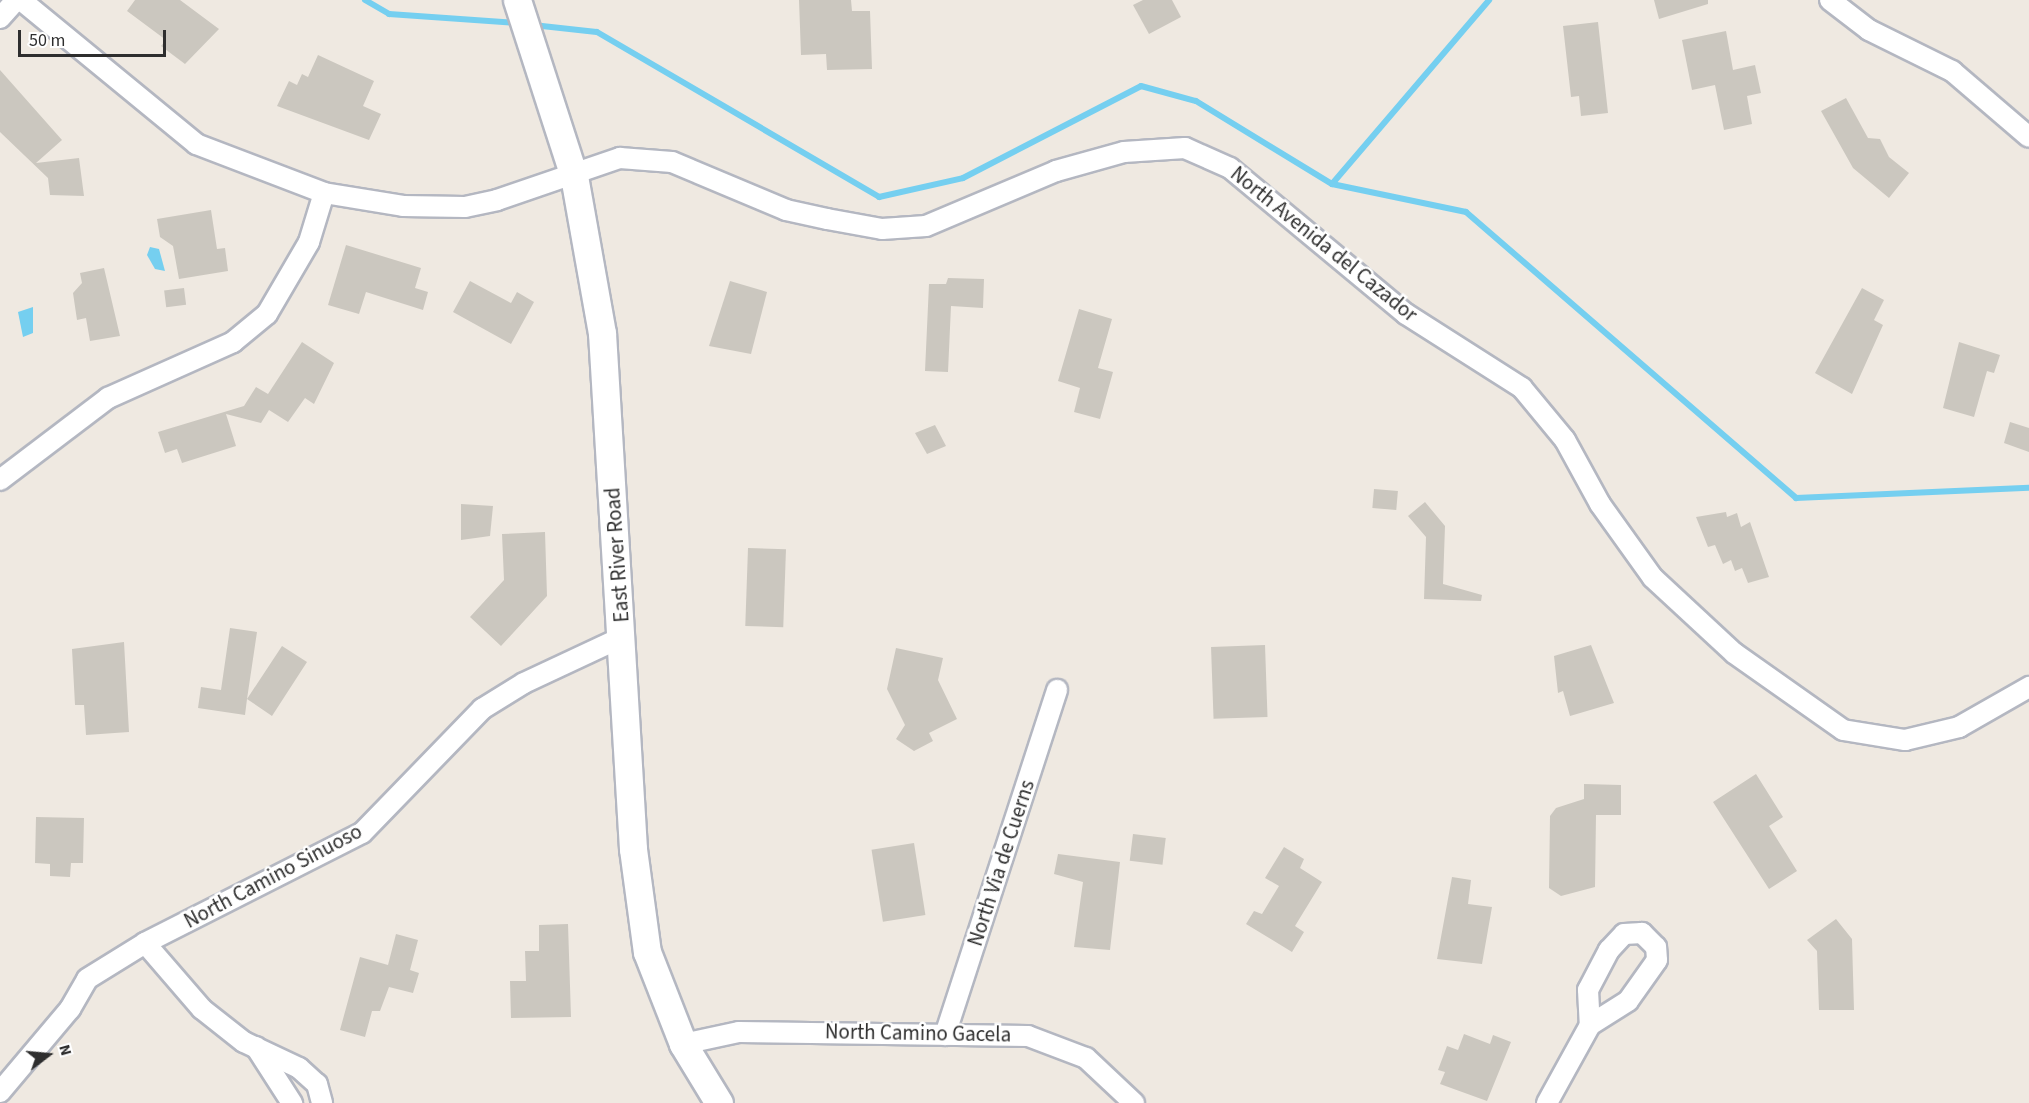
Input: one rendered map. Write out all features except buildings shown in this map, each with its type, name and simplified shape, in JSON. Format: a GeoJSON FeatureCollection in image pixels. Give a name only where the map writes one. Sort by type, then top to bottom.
{"type":"FeatureCollection","features":[{"type":"Feature","properties":{"kind":"street"},"geometry":{"type":"LineString","coordinates":[[0,18],[16,0]]}},
{"type":"Feature","properties":{"kind":"street","name":"North Avenida del Cazador"},"geometry":{"type":"LineString","coordinates":[[21,0],[196,144],[324,193],[412,207],[465,207],[574,176],[620,158],[672,162],[786,210],[882,229],[926,226],[1056,171],[1124,152],[1185,148],[1230,168],[1406,314],[1522,388],[1565,440],[1600,504],[1653,578],[1734,653],[1843,730],[1905,740],[1959,727],[2029,687]]}},
{"type":"Feature","properties":{"kind":"street","name":"East River Road"},"geometry":{"type":"LineString","coordinates":[[517,0],[574,176],[602,333],[633,849],[647,952],[682,1044],[719,1103]]}},
{"type":"Feature","properties":{"kind":"street"},"geometry":{"type":"LineString","coordinates":[[1830,0],[1869,30],[1952,71],[2029,137]]}},
{"type":"Feature","properties":{"kind":"street"},"geometry":{"type":"LineString","coordinates":[[0,480],[108,398],[233,342],[267,314],[304,253],[324,193]]}},
{"type":"Feature","properties":{"kind":"street","name":"North Camino Sinuoso"},"geometry":{"type":"LineString","coordinates":[[0,1092],[70,1009],[87,979],[145,943],[362,833],[482,710],[524,683],[622,638]]}},
{"type":"Feature","properties":{"kind":"street","name":"North Via de Cuerns"},"geometry":{"type":"LineString","coordinates":[[945,1035],[1057,690]]}},
{"type":"Feature","properties":{"kind":"street"},"geometry":{"type":"LineString","coordinates":[[1547,1103],[1590,1025],[1628,1001],[1657,960],[1656,947],[1642,933],[1624,934],[1609,950],[1588,990],[1590,1025]]}},
{"type":"Feature","properties":{"kind":"street"},"geometry":{"type":"LineString","coordinates":[[145,943],[202,1009],[256,1047],[305,1073],[317,1084],[322,1103]]}},
{"type":"Feature","properties":{"kind":"street","name":"North Camino Gacela"},"geometry":{"type":"LineString","coordinates":[[682,1044],[739,1032],[1028,1036],[1086,1058],[1134,1103]]}},
{"type":"Feature","properties":{"kind":"street"},"geometry":{"type":"LineString","coordinates":[[256,1047],[292,1103]]}},
{"type":"Feature","properties":{"kind":"water"},"geometry":{"type":"Polygon","coordinates":[[[150,247],[159,249],[165,271],[155,269],[147,255],[150,247]]]}},
{"type":"Feature","properties":{"kind":"water"},"geometry":{"type":"Polygon","coordinates":[[[33,307],[33,333],[23,337],[18,312],[33,307]]]}},
{"type":"Feature","properties":{"kind":"waterway"},"geometry":{"type":"LineString","coordinates":[[365,0],[389,14],[517,23]]}},
{"type":"Feature","properties":{"kind":"waterway"},"geometry":{"type":"LineString","coordinates":[[533,25],[597,32],[879,197],[963,178],[1141,86],[1196,101],[1332,184],[1489,0]]}},
{"type":"Feature","properties":{"kind":"waterway"},"geometry":{"type":"LineString","coordinates":[[1332,184],[1466,212],[1796,498],[2029,488]]}}]}
